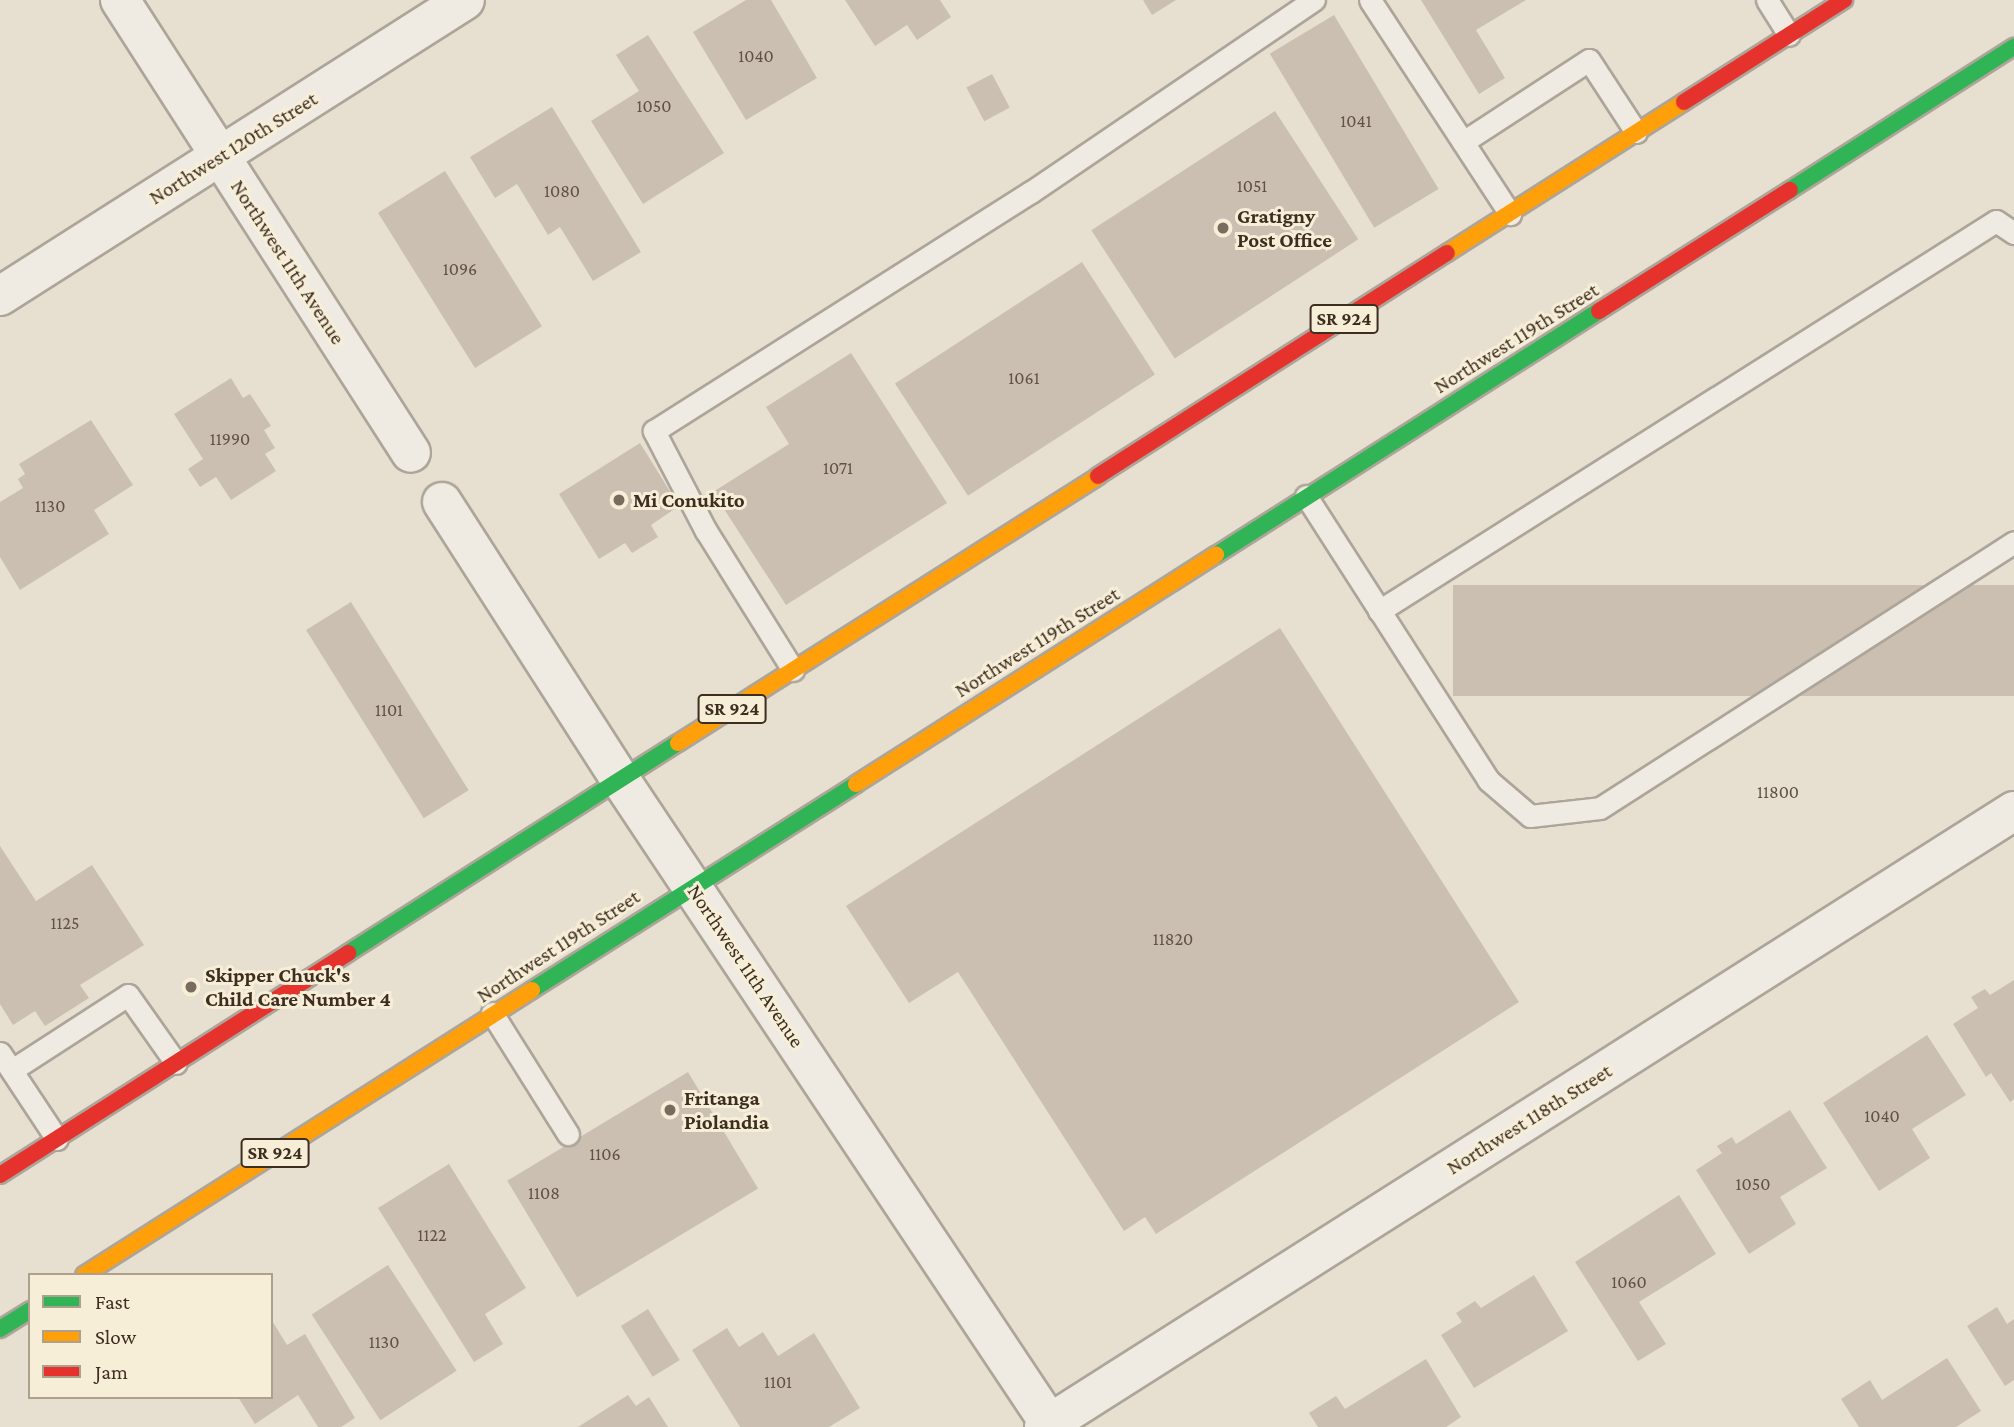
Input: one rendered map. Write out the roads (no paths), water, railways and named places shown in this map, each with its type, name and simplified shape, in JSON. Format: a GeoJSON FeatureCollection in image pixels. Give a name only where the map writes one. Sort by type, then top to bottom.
{"type":"FeatureCollection","features":[{"type":"Feature","properties":{"kind":"highway","name":"SR 924"},"geometry":{"type":"LineString","coordinates":[[0,1174],[1844,0]]}},
{"type":"Feature","properties":{"kind":"highway","name":"Northwest 119th Street"},"geometry":{"type":"LineString","coordinates":[[88,1273],[692,885],[2014,47]]}},
{"type":"Feature","properties":{"kind":"highway"},"geometry":{"type":"LineString","coordinates":[[0,1329],[28,1311]]}},
{"type":"Feature","properties":{"kind":"street","name":"Northwest 11th Avenue"},"geometry":{"type":"LineString","coordinates":[[120,0],[411,453]]}},
{"type":"Feature","properties":{"kind":"street","name":"Northwest 120th Street"},"geometry":{"type":"LineString","coordinates":[[0,296],[465,0]]}},
{"type":"Feature","properties":{"kind":"street","name":"Northwest 11th Avenue"},"geometry":{"type":"LineString","coordinates":[[442,502],[620,779],[1049,1426]]}},
{"type":"Feature","properties":{"kind":"street","name":"Northwest 118th Street"},"geometry":{"type":"LineString","coordinates":[[1049,1426],[2014,811]]}},
{"type":"Feature","properties":{"kind":"lane"},"geometry":{"type":"LineString","coordinates":[[793,670],[706,531],[653,431],[1031,192],[1314,0]]}},
{"type":"Feature","properties":{"kind":"lane"},"geometry":{"type":"LineString","coordinates":[[1370,0],[1510,214]]}},
{"type":"Feature","properties":{"kind":"lane"},"geometry":{"type":"LineString","coordinates":[[1767,0],[1789,35]]}},
{"type":"Feature","properties":{"kind":"lane"},"geometry":{"type":"LineString","coordinates":[[1463,142],[1589,60],[1636,132]]}},
{"type":"Feature","properties":{"kind":"lane"},"geometry":{"type":"LineString","coordinates":[[1379,611],[1996,221],[2014,233]]}},
{"type":"Feature","properties":{"kind":"lane"},"geometry":{"type":"LineString","coordinates":[[1306,496],[1488,779],[1531,816],[1601,808],[2014,542]]}},
{"type":"Feature","properties":{"kind":"lane"},"geometry":{"type":"LineString","coordinates":[[57,1139],[6,1062],[128,995],[176,1063]]}},
{"type":"Feature","properties":{"kind":"lane"},"geometry":{"type":"LineString","coordinates":[[492,1013],[568,1134]]}},
{"type":"Feature","properties":{"kind":"place","name":"Gratigny Post Office"},"geometry":{"type":"Point","coordinates":[1223,228]}},
{"type":"Feature","properties":{"kind":"place","name":"Mi Conukito"},"geometry":{"type":"Point","coordinates":[619,500]}},
{"type":"Feature","properties":{"kind":"place","name":"Skipper Chuck's Child Care Number 4"},"geometry":{"type":"Point","coordinates":[191,987]}},
{"type":"Feature","properties":{"kind":"place","name":"Fritanga Piolandia"},"geometry":{"type":"Point","coordinates":[670,1110]}}]}
